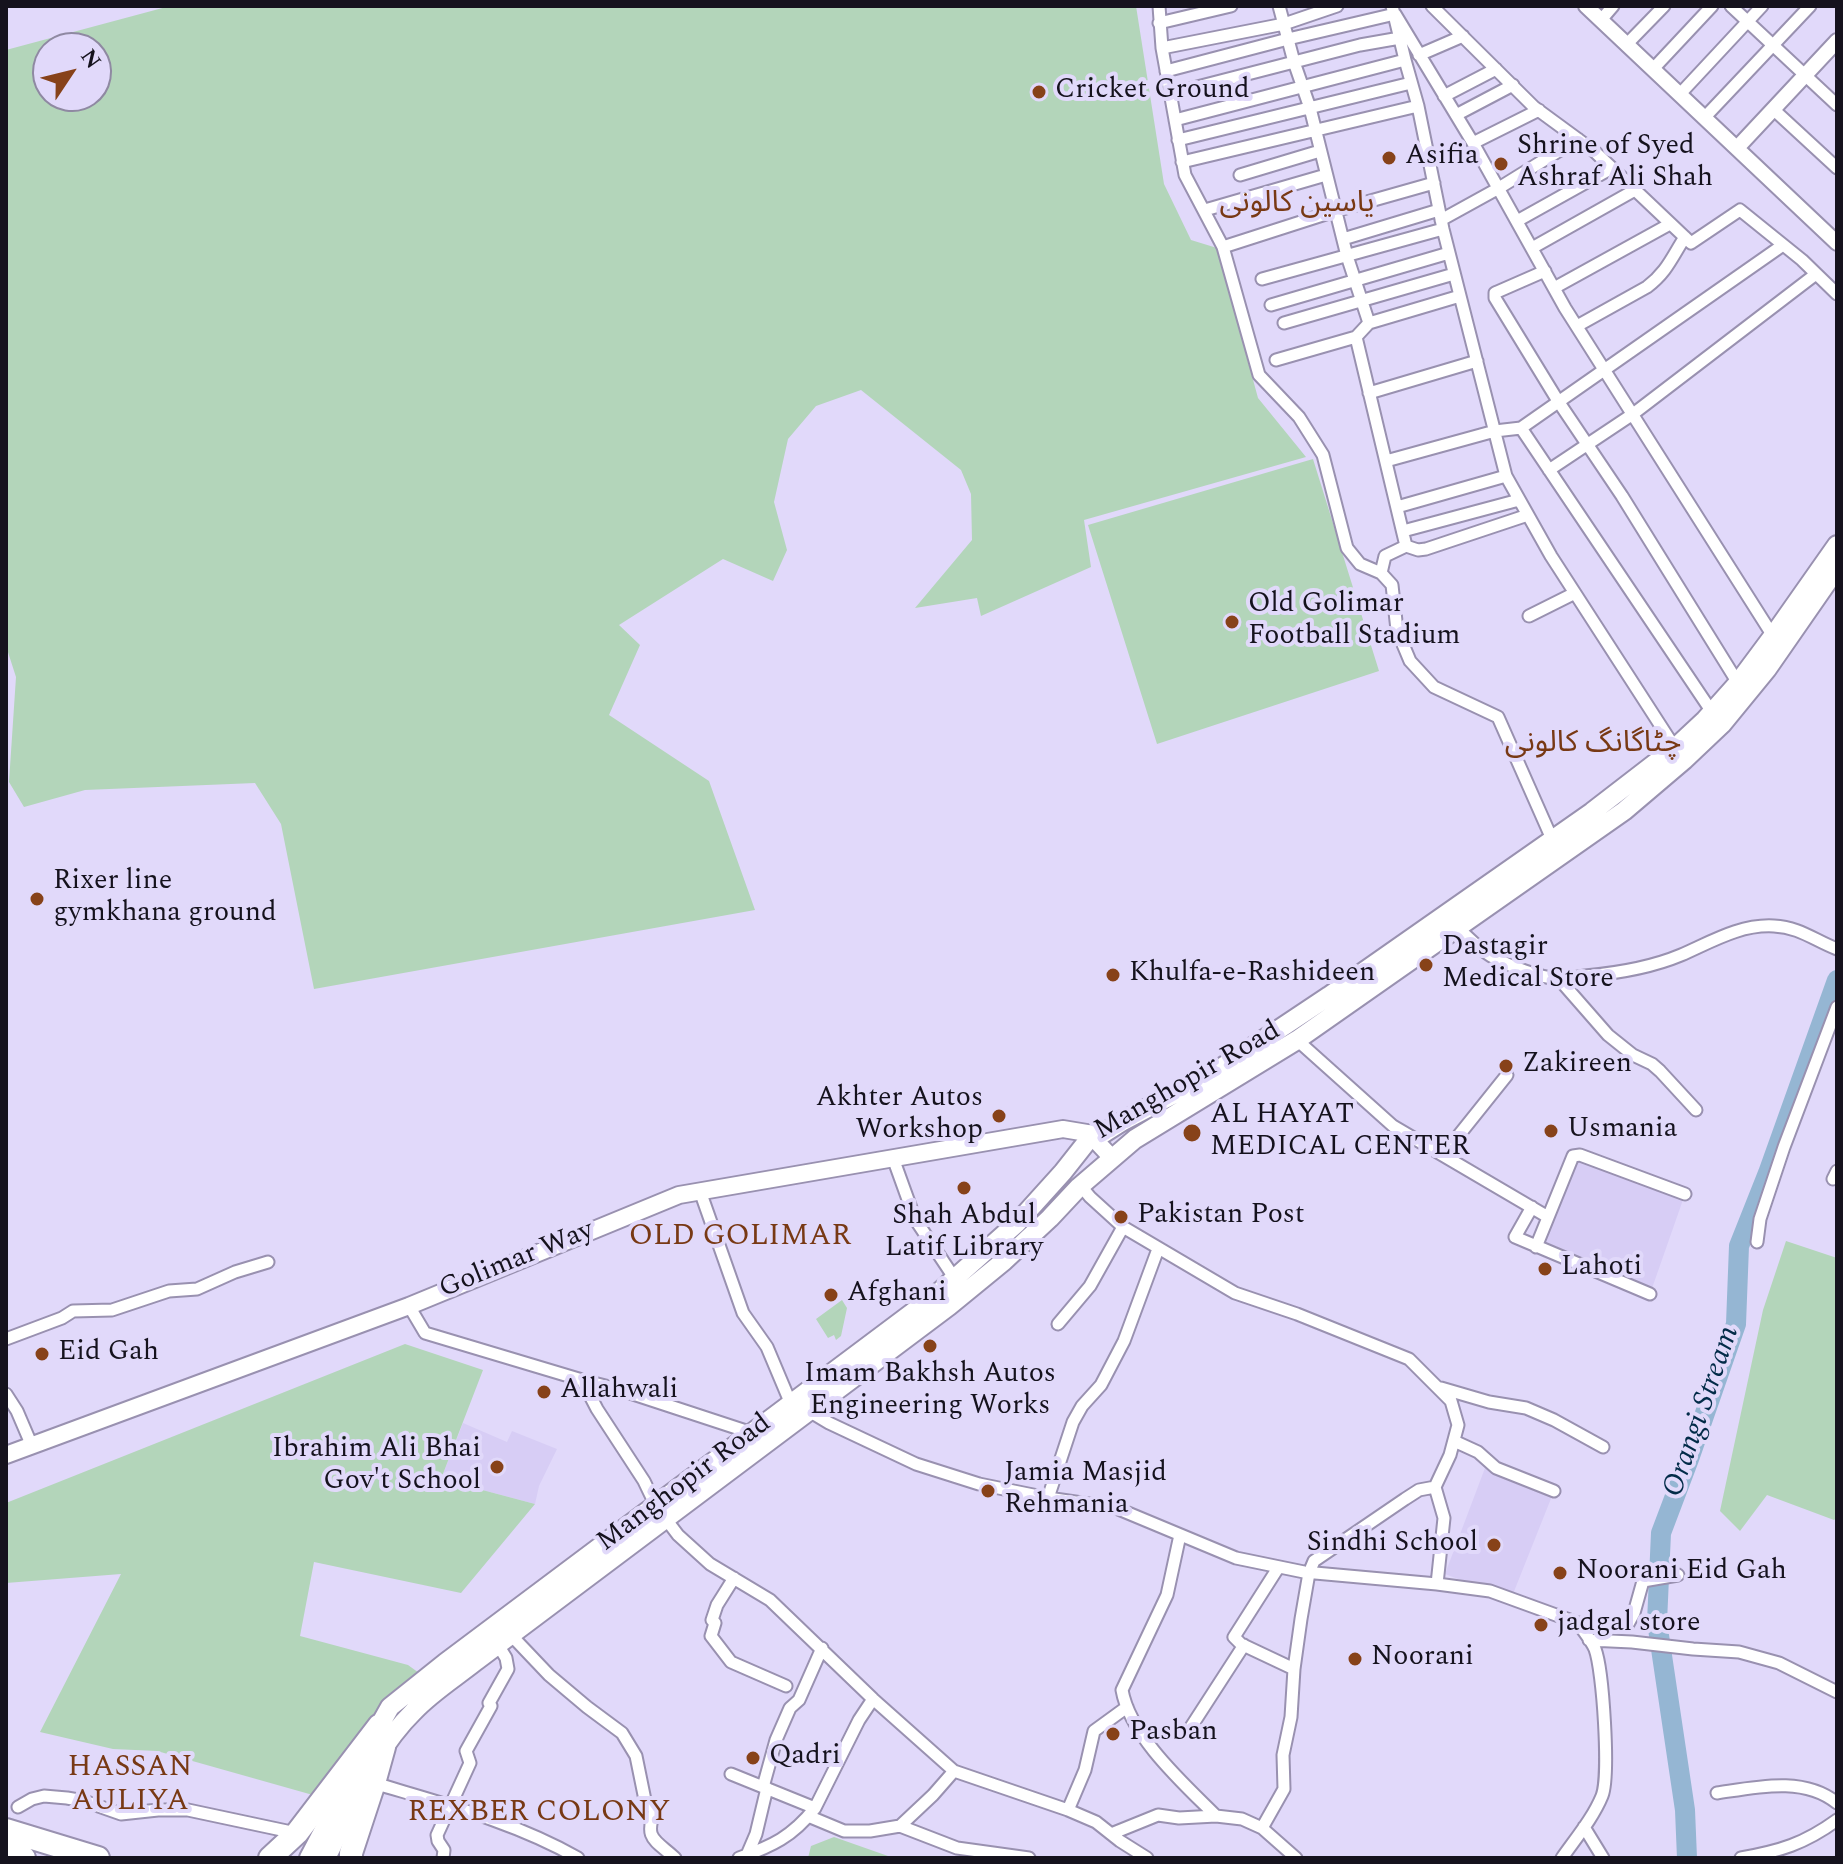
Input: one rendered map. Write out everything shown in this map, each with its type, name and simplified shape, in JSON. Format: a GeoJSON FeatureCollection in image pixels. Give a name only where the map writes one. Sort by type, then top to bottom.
{"type":"FeatureCollection","features":[{"type":"Feature","properties":{"kind":"highway"},"geometry":{"type":"LineString","coordinates":[[270,1858],[297,1833],[336,1783],[381,1737]]}},
{"type":"Feature","properties":{"kind":"highway"},"geometry":{"type":"LineString","coordinates":[[351,1855],[374,1783],[381,1737]]}},
{"type":"Feature","properties":{"kind":"highway"},"geometry":{"type":"LineString","coordinates":[[283,1858],[336,1783]]}},
{"type":"Feature","properties":{"kind":"highway"},"geometry":{"type":"LineString","coordinates":[[6,1830],[98,1858]]}},
{"type":"Feature","properties":{"kind":"highway"},"geometry":{"type":"LineString","coordinates":[[6,1852],[24,1858]]}},
{"type":"Feature","properties":{"kind":"main road","name":"Manghopir Road"},"geometry":{"type":"LineString","coordinates":[[309,1858],[381,1737],[661,1512],[752,1433],[955,1279],[1017,1223],[1093,1134],[1101,1135],[1212,1074],[1592,812],[1675,748],[1738,683],[1837,545]]}},
{"type":"Feature","properties":{"kind":"main road","name":"Manghopir Road"},"geometry":{"type":"LineString","coordinates":[[326,1858],[364,1780],[390,1707],[661,1512],[809,1411],[949,1306],[993,1270],[1050,1218],[1080,1185],[1135,1139],[1297,1040],[1624,811],[1722,724],[1767,669],[1837,568]]}},
{"type":"Feature","properties":{"kind":"main road","name":"Golimar Way"},"geometry":{"type":"LineString","coordinates":[[6,1455],[409,1306],[679,1195],[1063,1129],[1093,1134]]}},
{"type":"Feature","properties":{"kind":"main road"},"geometry":{"type":"LineString","coordinates":[[1093,1134],[1112,1158]]}},
{"type":"Feature","properties":{"kind":"street"},"geometry":{"type":"LineString","coordinates":[[1159,6],[1162,48],[1185,175],[1223,247],[1259,375],[1299,417],[1323,455],[1347,548],[1360,564],[1381,573],[1392,585],[1397,630],[1410,661],[1434,687],[1498,717],[1552,839]]}},
{"type":"Feature","properties":{"kind":"street"},"geometry":{"type":"LineString","coordinates":[[1159,23],[1231,6]]}},
{"type":"Feature","properties":{"kind":"street"},"geometry":{"type":"LineString","coordinates":[[1279,6],[1310,108],[1347,256],[1369,323]]}},
{"type":"Feature","properties":{"kind":"street"},"geometry":{"type":"LineString","coordinates":[[1162,48],[1284,24],[1337,6]]}},
{"type":"Feature","properties":{"kind":"street"},"geometry":{"type":"LineString","coordinates":[[1166,71],[1409,6]]}},
{"type":"Feature","properties":{"kind":"street"},"geometry":{"type":"LineString","coordinates":[[1432,6],[1539,110],[1612,168],[1691,243],[1740,210],[1837,294]]}},
{"type":"Feature","properties":{"kind":"street"},"geometry":{"type":"LineString","coordinates":[[1586,6],[1837,243]]}},
{"type":"Feature","properties":{"kind":"street"},"geometry":{"type":"LineString","coordinates":[[1601,20],[1613,6]]}},
{"type":"Feature","properties":{"kind":"street"},"geometry":{"type":"LineString","coordinates":[[1627,44],[1664,6]]}},
{"type":"Feature","properties":{"kind":"street"},"geometry":{"type":"LineString","coordinates":[[1653,69],[1712,6]]}},
{"type":"Feature","properties":{"kind":"street"},"geometry":{"type":"LineString","coordinates":[[1731,6],[1836,102]]}},
{"type":"Feature","properties":{"kind":"street"},"geometry":{"type":"LineString","coordinates":[[1680,94],[1762,6]]}},
{"type":"Feature","properties":{"kind":"street"},"geometry":{"type":"LineString","coordinates":[[1705,117],[1810,6]]}},
{"type":"Feature","properties":{"kind":"street"},"geometry":{"type":"LineString","coordinates":[[1394,11],[1454,274],[1506,476],[1575,593],[1675,748]]}},
{"type":"Feature","properties":{"kind":"street"},"geometry":{"type":"LineString","coordinates":[[1394,11],[1604,371],[1773,636]]}},
{"type":"Feature","properties":{"kind":"street"},"geometry":{"type":"LineString","coordinates":[[1419,55],[1463,36]]}},
{"type":"Feature","properties":{"kind":"street"},"geometry":{"type":"LineString","coordinates":[[1170,94],[1360,45],[1400,38]]}},
{"type":"Feature","properties":{"kind":"street"},"geometry":{"type":"LineString","coordinates":[[1737,148],[1837,41]]}},
{"type":"Feature","properties":{"kind":"street"},"geometry":{"type":"LineString","coordinates":[[1175,120],[1405,60]]}},
{"type":"Feature","properties":{"kind":"street"},"geometry":{"type":"LineString","coordinates":[[1444,96],[1496,69]]}},
{"type":"Feature","properties":{"kind":"street"},"geometry":{"type":"LineString","coordinates":[[1178,140],[1411,83]]}},
{"type":"Feature","properties":{"kind":"street"},"geometry":{"type":"LineString","coordinates":[[1456,115],[1513,85]]}},
{"type":"Feature","properties":{"kind":"street"},"geometry":{"type":"LineString","coordinates":[[1182,162],[1418,106]]}},
{"type":"Feature","properties":{"kind":"street"},"geometry":{"type":"LineString","coordinates":[[1773,109],[1837,168]]}},
{"type":"Feature","properties":{"kind":"street"},"geometry":{"type":"LineString","coordinates":[[1473,143],[1539,110]]}},
{"type":"Feature","properties":{"kind":"street"},"geometry":{"type":"LineString","coordinates":[[1262,279],[1347,256],[1441,220],[1578,139]]}},
{"type":"Feature","properties":{"kind":"street"},"geometry":{"type":"LineString","coordinates":[[1240,175],[1320,151]]}},
{"type":"Feature","properties":{"kind":"street"},"geometry":{"type":"LineString","coordinates":[[1517,221],[1612,168]]}},
{"type":"Feature","properties":{"kind":"street"},"geometry":{"type":"LineString","coordinates":[[1205,210],[1326,175]]}},
{"type":"Feature","properties":{"kind":"street"},"geometry":{"type":"LineString","coordinates":[[1223,247],[1434,183]]}},
{"type":"Feature","properties":{"kind":"street"},"geometry":{"type":"LineString","coordinates":[[1532,248],[1635,190]]}},
{"type":"Feature","properties":{"kind":"street"},"geometry":{"type":"LineString","coordinates":[[1343,239],[1441,220]]}},
{"type":"Feature","properties":{"kind":"street"},"geometry":{"type":"LineString","coordinates":[[1554,288],[1670,224]]}},
{"type":"Feature","properties":{"kind":"street"},"geometry":{"type":"LineString","coordinates":[[1577,326],[1657,280],[1685,237]]}},
{"type":"Feature","properties":{"kind":"street"},"geometry":{"type":"LineString","coordinates":[[1386,461],[1495,431],[1521,428],[1783,245]]}},
{"type":"Feature","properties":{"kind":"street"},"geometry":{"type":"LineString","coordinates":[[1271,305],[1449,253]]}},
{"type":"Feature","properties":{"kind":"street"},"geometry":{"type":"LineString","coordinates":[[1545,271],[1494,295],[1738,683]]}},
{"type":"Feature","properties":{"kind":"street"},"geometry":{"type":"LineString","coordinates":[[1284,323],[1454,274]]}},
{"type":"Feature","properties":{"kind":"street"},"geometry":{"type":"LineString","coordinates":[[1549,470],[1633,414],[1816,274]]}},
{"type":"Feature","properties":{"kind":"street"},"geometry":{"type":"LineString","coordinates":[[1276,360],[1356,337],[1369,323],[1460,296]]}},
{"type":"Feature","properties":{"kind":"street"},"geometry":{"type":"LineString","coordinates":[[1356,337],[1406,546]]}},
{"type":"Feature","properties":{"kind":"street"},"geometry":{"type":"LineString","coordinates":[[1369,393],[1477,361]]}},
{"type":"Feature","properties":{"kind":"street"},"geometry":{"type":"LineString","coordinates":[[1521,428],[1712,712]]}},
{"type":"Feature","properties":{"kind":"street"},"geometry":{"type":"LineString","coordinates":[[1397,507],[1506,476]]}},
{"type":"Feature","properties":{"kind":"street"},"geometry":{"type":"LineString","coordinates":[[1403,531],[1519,500]]}},
{"type":"Feature","properties":{"kind":"street"},"geometry":{"type":"LineString","coordinates":[[1381,573],[1385,556],[1406,546],[1426,549],[1528,515]]}},
{"type":"Feature","properties":{"kind":"street"},"geometry":{"type":"LineString","coordinates":[[1529,616],[1575,593]]}},
{"type":"Feature","properties":{"kind":"street"},"geometry":{"type":"LineString","coordinates":[[1458,928],[1501,961],[1559,979],[1646,968],[1728,933],[1760,926],[1799,930],[1832,947]]}},
{"type":"Feature","properties":{"kind":"street"},"geometry":{"type":"LineString","coordinates":[[1559,979],[1608,1035],[1633,1055],[1652,1064],[1696,1110]]}},
{"type":"Feature","properties":{"kind":"street"},"geometry":{"type":"LineString","coordinates":[[1757,1242],[1760,1219],[1784,1147],[1837,1007]]}},
{"type":"Feature","properties":{"kind":"street"},"geometry":{"type":"LineString","coordinates":[[1297,1040],[1393,1126],[1548,1217]]}},
{"type":"Feature","properties":{"kind":"street"},"geometry":{"type":"LineString","coordinates":[[1443,1155],[1507,1075]]}},
{"type":"Feature","properties":{"kind":"street"},"geometry":{"type":"LineString","coordinates":[[1536,1247],[1573,1156],[1580,1155],[1685,1194]]}},
{"type":"Feature","properties":{"kind":"street"},"geometry":{"type":"LineString","coordinates":[[893,1158],[915,1219],[955,1279]]}},
{"type":"Feature","properties":{"kind":"street"},"geometry":{"type":"LineString","coordinates":[[1080,1185],[1123,1227],[1158,1249],[1235,1293],[1293,1312],[1409,1359],[1451,1401],[1458,1425],[1450,1455],[1435,1487],[1444,1518],[1437,1584]]}},
{"type":"Feature","properties":{"kind":"street"},"geometry":{"type":"LineString","coordinates":[[700,1191],[743,1313],[767,1347],[791,1404]]}},
{"type":"Feature","properties":{"kind":"street"},"geometry":{"type":"LineString","coordinates":[[1532,1207],[1515,1237],[1650,1294]]}},
{"type":"Feature","properties":{"kind":"street"},"geometry":{"type":"LineString","coordinates":[[1058,1324],[1090,1286],[1123,1227]]}},
{"type":"Feature","properties":{"kind":"street"},"geometry":{"type":"LineString","coordinates":[[1048,1498],[1073,1422],[1082,1406],[1101,1385],[1124,1341],[1158,1249]]}},
{"type":"Feature","properties":{"kind":"street"},"geometry":{"type":"LineString","coordinates":[[6,1339],[73,1311],[112,1310],[169,1291],[197,1289],[268,1262]]}},
{"type":"Feature","properties":{"kind":"street"},"geometry":{"type":"LineString","coordinates":[[409,1306],[425,1333],[621,1390],[752,1433]]}},
{"type":"Feature","properties":{"kind":"street"},"geometry":{"type":"LineString","coordinates":[[582,1380],[597,1409],[678,1535],[710,1564],[770,1600],[873,1699],[954,1771],[1096,1822],[1147,1858]]}},
{"type":"Feature","properties":{"kind":"street"},"geometry":{"type":"LineString","coordinates":[[1437,1386],[1489,1402],[1526,1408],[1603,1447]]}},
{"type":"Feature","properties":{"kind":"street"},"geometry":{"type":"LineString","coordinates":[[6,1394],[32,1446]]}},
{"type":"Feature","properties":{"kind":"street"},"geometry":{"type":"LineString","coordinates":[[809,1411],[916,1464],[979,1484],[1116,1508],[1236,1558],[1278,1568],[1490,1591],[1578,1623],[1627,1626],[1643,1581],[1678,1575]]}},
{"type":"Feature","properties":{"kind":"street"},"geometry":{"type":"LineString","coordinates":[[1454,1441],[1478,1452],[1496,1468],[1554,1491]]}},
{"type":"Feature","properties":{"kind":"street"},"geometry":{"type":"LineString","coordinates":[[1262,1828],[1284,1789],[1283,1755],[1291,1717],[1294,1669],[1309,1573],[1314,1561],[1419,1490],[1435,1487]]}},
{"type":"Feature","properties":{"kind":"street"},"geometry":{"type":"LineString","coordinates":[[1180,1535],[1167,1595],[1122,1690],[1127,1707],[1162,1762],[1216,1816]]}},
{"type":"Feature","properties":{"kind":"street"},"geometry":{"type":"LineString","coordinates":[[1278,1568],[1234,1637],[1294,1669]]}},
{"type":"Feature","properties":{"kind":"street"},"geometry":{"type":"LineString","coordinates":[[734,1578],[717,1605],[711,1636],[731,1662],[786,1686]]}},
{"type":"Feature","properties":{"kind":"street"},"geometry":{"type":"LineString","coordinates":[[1562,1858],[1602,1795],[1606,1778],[1601,1680],[1595,1649],[1578,1623]]}},
{"type":"Feature","properties":{"kind":"street"},"geometry":{"type":"LineString","coordinates":[[443,1858],[444,1850],[437,1835],[470,1763],[466,1751],[508,1669],[504,1640]]}},
{"type":"Feature","properties":{"kind":"street"},"geometry":{"type":"LineString","coordinates":[[504,1640],[622,1733],[636,1756],[645,1800],[655,1810],[649,1827],[653,1839],[675,1858]]}},
{"type":"Feature","properties":{"kind":"street"},"geometry":{"type":"LineString","coordinates":[[1589,1640],[1739,1652],[1779,1663],[1837,1692]]}},
{"type":"Feature","properties":{"kind":"street"},"geometry":{"type":"LineString","coordinates":[[1189,1730],[1244,1645]]}},
{"type":"Feature","properties":{"kind":"street"},"geometry":{"type":"LineString","coordinates":[[743,1856],[756,1834],[776,1740],[790,1708],[799,1700],[822,1648]]}},
{"type":"Feature","properties":{"kind":"street"},"geometry":{"type":"LineString","coordinates":[[743,1856],[772,1846],[812,1812],[873,1699]]}},
{"type":"Feature","properties":{"kind":"street"},"geometry":{"type":"LineString","coordinates":[[1068,1810],[1085,1770],[1094,1731],[1127,1707]]}},
{"type":"Feature","properties":{"kind":"street"},"geometry":{"type":"LineString","coordinates":[[900,1826],[954,1771]]}},
{"type":"Feature","properties":{"kind":"street"},"geometry":{"type":"LineString","coordinates":[[731,1774],[765,1788],[844,1831],[900,1826],[957,1848],[1029,1858]]}},
{"type":"Feature","properties":{"kind":"street"},"geometry":{"type":"LineString","coordinates":[[374,1783],[478,1814],[578,1858]]}},
{"type":"Feature","properties":{"kind":"street"},"geometry":{"type":"LineString","coordinates":[[1717,1793],[1759,1786],[1801,1786],[1831,1792],[1837,1803]]}},
{"type":"Feature","properties":{"kind":"street"},"geometry":{"type":"LineString","coordinates":[[18,1807],[44,1796],[67,1798],[121,1814],[188,1810],[297,1833]]}},
{"type":"Feature","properties":{"kind":"street"},"geometry":{"type":"LineString","coordinates":[[1111,1834],[1158,1815],[1242,1819],[1262,1828],[1296,1858]]}},
{"type":"Feature","properties":{"kind":"street"},"geometry":{"type":"LineString","coordinates":[[1741,1858],[1782,1850],[1817,1835],[1837,1820]]}},
{"type":"Feature","properties":{"kind":"street"},"geometry":{"type":"LineString","coordinates":[[1584,1827],[1603,1858]]}},
{"type":"Feature","properties":{"kind":"street"},"geometry":{"type":"LineString","coordinates":[[765,1858],[772,1846]]}},
{"type":"Feature","properties":{"kind":"shaded area"},"geometry":{"type":"Polygon","coordinates":[[[1573,1156],[1685,1194],[1650,1294],[1536,1247],[1573,1156]]]}},
{"type":"Feature","properties":{"kind":"shaded area","name":"Ibrahim Ali Bhai Gov't School"},"geometry":{"type":"Polygon","coordinates":[[[463,1423],[507,1442],[512,1431],[557,1449],[539,1486],[535,1504],[441,1479],[463,1423]]]}},
{"type":"Feature","properties":{"kind":"shaded area","name":"Sindhi School"},"geometry":{"type":"Polygon","coordinates":[[[1485,1468],[1554,1491],[1511,1599],[1445,1574],[1485,1468]]]}},
{"type":"Feature","properties":{"kind":"green space"},"geometry":{"type":"Polygon","coordinates":[[[170,6],[1136,6],[1164,184],[1191,240],[1217,248],[1258,398],[1306,457],[1084,520],[1091,567],[981,616],[977,598],[915,608],[972,540],[971,494],[961,470],[861,390],[816,406],[788,439],[774,502],[787,550],[773,581],[723,559],[619,625],[640,645],[609,715],[709,781],[755,910],[314,989],[281,824],[255,783],[85,790],[24,807],[9,782],[16,677],[6,646],[6,50],[32,43],[32,112],[112,112],[112,32],[73,32],[170,6]]]}},
{"type":"Feature","properties":{"kind":"green space"},"geometry":{"type":"Polygon","coordinates":[[[1313,459],[1379,671],[1157,744],[1088,525],[1313,459]]]}},
{"type":"Feature","properties":{"kind":"green space"},"geometry":{"type":"Polygon","coordinates":[[[1786,1241],[1837,1258],[1837,1518],[1834,1520],[1767,1495],[1740,1531],[1720,1511],[1763,1310],[1786,1241]]]}},
{"type":"Feature","properties":{"kind":"green space"},"geometry":{"type":"Polygon","coordinates":[[[842,1300],[847,1308],[841,1336],[836,1340],[834,1335],[828,1338],[816,1319],[842,1300]]]}},
{"type":"Feature","properties":{"kind":"green space"},"geometry":{"type":"Polygon","coordinates":[[[405,1344],[483,1370],[441,1479],[535,1504],[461,1593],[314,1562],[300,1636],[408,1665],[426,1678],[390,1707],[327,1799],[157,1751],[113,1749],[40,1732],[121,1574],[6,1583],[6,1503],[405,1344]]]}},
{"type":"Feature","properties":{"kind":"green space"},"geometry":{"type":"Polygon","coordinates":[[[834,1837],[888,1856],[808,1858],[811,1846],[834,1837]]]}},
{"type":"Feature","properties":{"kind":"waterway","name":"Orangi Stream"},"geometry":{"type":"LineString","coordinates":[[1687,1858],[1685,1810],[1657,1622],[1661,1533],[1736,1324],[1739,1246],[1837,980]]}},
{"type":"Feature","properties":{"kind":"place","name":"Cricket Ground"},"geometry":{"type":"Point","coordinates":[1039,92]}},
{"type":"Feature","properties":{"kind":"place","name":"Asifia"},"geometry":{"type":"Point","coordinates":[1389,158]}},
{"type":"Feature","properties":{"kind":"place","name":"Shrine of Syed Ashraf Ali Shah"},"geometry":{"type":"Point","coordinates":[1501,164]}},
{"type":"Feature","properties":{"kind":"place","name":"Old Golimar Football Stadium"},"geometry":{"type":"Point","coordinates":[1232,622]}},
{"type":"Feature","properties":{"kind":"place","name":"Rixer line gymkhana ground"},"geometry":{"type":"Point","coordinates":[37,899]}},
{"type":"Feature","properties":{"kind":"place","name":"Dastagir Medical Store"},"geometry":{"type":"Point","coordinates":[1426,965]}},
{"type":"Feature","properties":{"kind":"place","name":"Khulfa-e-Rashideen"},"geometry":{"type":"Point","coordinates":[1113,975]}},
{"type":"Feature","properties":{"kind":"place","name":"Zakireen"},"geometry":{"type":"Point","coordinates":[1506,1066]}},
{"type":"Feature","properties":{"kind":"place","name":"Akhter Autos Workshop"},"geometry":{"type":"Point","coordinates":[999,1116]}},
{"type":"Feature","properties":{"kind":"place","name":"Usmania"},"geometry":{"type":"Point","coordinates":[1551,1131]}},
{"type":"Feature","properties":{"kind":"place","name":"AL HAYAT MEDICAL CENTER"},"geometry":{"type":"Point","coordinates":[1192,1133]}},
{"type":"Feature","properties":{"kind":"place","name":"Shah Abdul Latif Library"},"geometry":{"type":"Point","coordinates":[964,1188]}},
{"type":"Feature","properties":{"kind":"place","name":"Pakistan Post"},"geometry":{"type":"Point","coordinates":[1121,1217]}},
{"type":"Feature","properties":{"kind":"place","name":"Lahoti"},"geometry":{"type":"Point","coordinates":[1545,1269]}},
{"type":"Feature","properties":{"kind":"place","name":"Afghani"},"geometry":{"type":"Point","coordinates":[831,1295]}},
{"type":"Feature","properties":{"kind":"place","name":"Imam Bakhsh Autos Engineering Works"},"geometry":{"type":"Point","coordinates":[930,1346]}},
{"type":"Feature","properties":{"kind":"place","name":"Eid Gah"},"geometry":{"type":"Point","coordinates":[42,1354]}},
{"type":"Feature","properties":{"kind":"place","name":"Allahwali"},"geometry":{"type":"Point","coordinates":[544,1392]}},
{"type":"Feature","properties":{"kind":"place","name":"Ibrahim Ali Bhai Gov't School"},"geometry":{"type":"Point","coordinates":[497,1467]}},
{"type":"Feature","properties":{"kind":"place","name":"Jamia Masjid Rehmania"},"geometry":{"type":"Point","coordinates":[988,1491]}},
{"type":"Feature","properties":{"kind":"place","name":"Sindhi School"},"geometry":{"type":"Point","coordinates":[1494,1545]}},
{"type":"Feature","properties":{"kind":"place","name":"Noorani Eid Gah"},"geometry":{"type":"Point","coordinates":[1560,1573]}},
{"type":"Feature","properties":{"kind":"place","name":"jadgal store"},"geometry":{"type":"Point","coordinates":[1541,1625]}},
{"type":"Feature","properties":{"kind":"place","name":"Noorani"},"geometry":{"type":"Point","coordinates":[1355,1659]}},
{"type":"Feature","properties":{"kind":"place","name":"Pasban"},"geometry":{"type":"Point","coordinates":[1113,1734]}},
{"type":"Feature","properties":{"kind":"place","name":"Qadri"},"geometry":{"type":"Point","coordinates":[753,1758]}},
{"type":"Feature","properties":{"kind":"district","name":"یاسین کالونی"},"geometry":{"type":"Point","coordinates":[1297,205]}},
{"type":"Feature","properties":{"kind":"district","name":"چٹاگانگ کالونی"},"geometry":{"type":"Point","coordinates":[1593,745]}},
{"type":"Feature","properties":{"kind":"district","name":"OLD GOLIMAR"},"geometry":{"type":"Point","coordinates":[740,1238]}},
{"type":"Feature","properties":{"kind":"district","name":"HASSAN AULIYA"},"geometry":{"type":"Point","coordinates":[130,1786]}},
{"type":"Feature","properties":{"kind":"district","name":"REXBER COLONY"},"geometry":{"type":"Point","coordinates":[539,1814]}}]}
